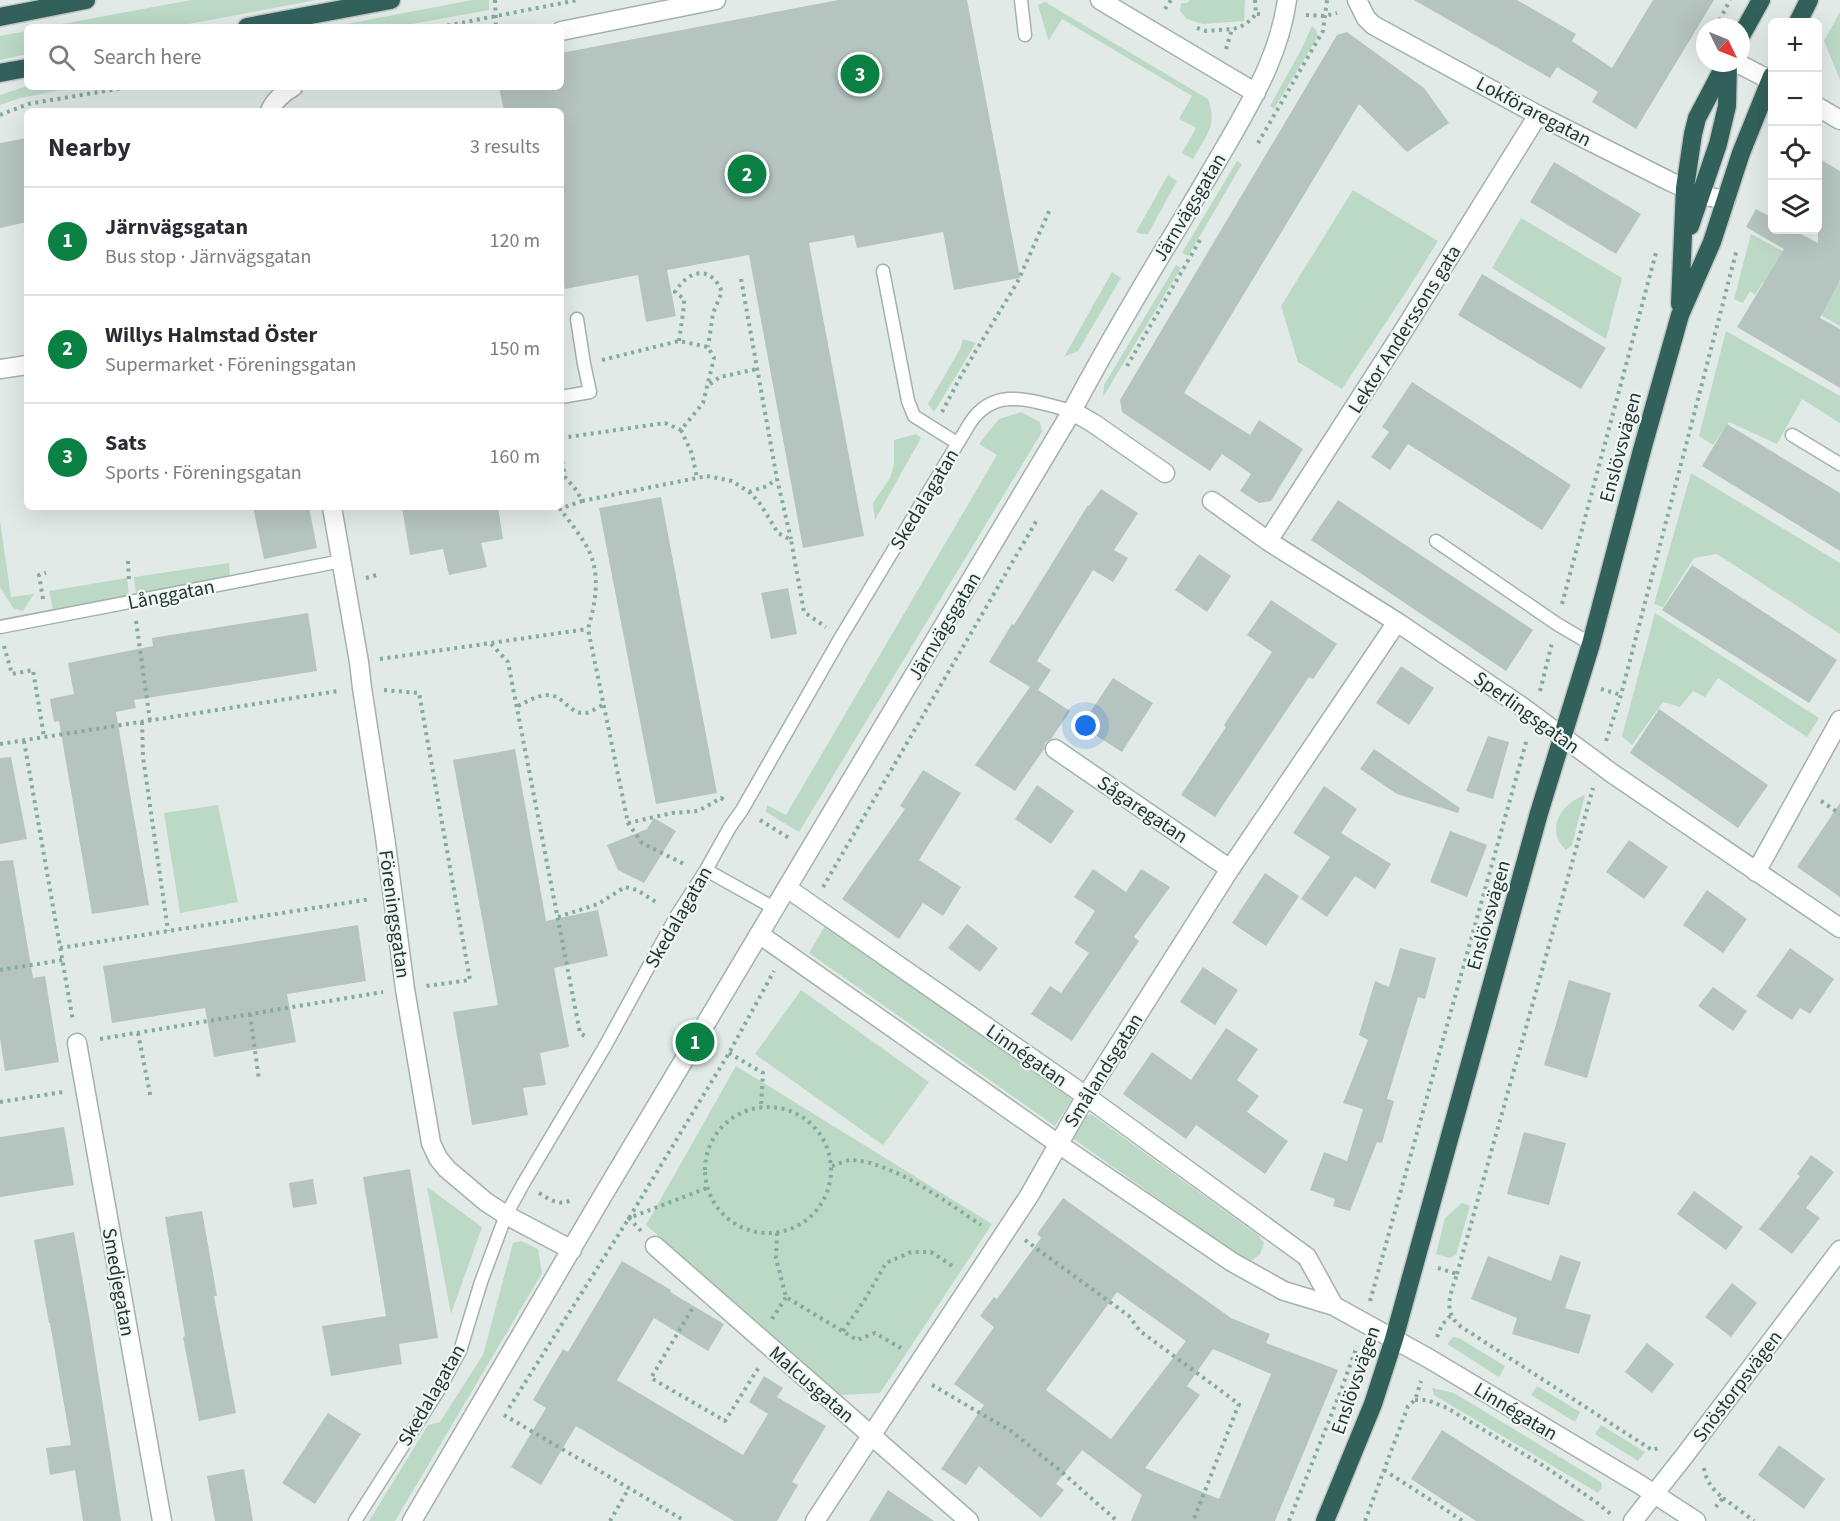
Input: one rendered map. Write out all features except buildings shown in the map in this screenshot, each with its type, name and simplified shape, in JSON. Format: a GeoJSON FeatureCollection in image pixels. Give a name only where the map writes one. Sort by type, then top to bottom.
{"type":"FeatureCollection","features":[{"type":"Feature","properties":{"kind":"highway"},"geometry":{"type":"LineString","coordinates":[[0,17],[86,0]]}},
{"type":"Feature","properties":{"kind":"highway"},"geometry":{"type":"LineString","coordinates":[[263,24],[392,0]]}},
{"type":"Feature","properties":{"kind":"highway"},"geometry":{"type":"LineString","coordinates":[[1750,20],[1761,0]]}},
{"type":"Feature","properties":{"kind":"highway"},"geometry":{"type":"LineString","coordinates":[[1800,18],[1809,0]]}},
{"type":"Feature","properties":{"kind":"highway"},"geometry":{"type":"LineString","coordinates":[[0,73],[24,69]]}},
{"type":"Feature","properties":{"kind":"highway","name":"Enslövsvägen"},"geometry":{"type":"LineString","coordinates":[[1680,315],[1682,248],[1693,192],[1693,134],[1697,118],[1722,72]]}},
{"type":"Feature","properties":{"kind":"highway","name":"Enslövsvägen"},"geometry":{"type":"LineString","coordinates":[[1693,192],[1718,144],[1727,106],[1727,72]]}},
{"type":"Feature","properties":{"kind":"highway","name":"Enslövsvägen"},"geometry":{"type":"LineString","coordinates":[[1324,1521],[1373,1404],[1394,1339],[1539,813],[1591,644],[1680,315],[1712,242],[1742,153],[1768,89]]}},
{"type":"Feature","properties":{"kind":"street"},"geometry":{"type":"LineString","coordinates":[[564,30],[716,0]]}},
{"type":"Feature","properties":{"kind":"street"},"geometry":{"type":"LineString","coordinates":[[1100,0],[1256,93]]}},
{"type":"Feature","properties":{"kind":"street","name":"Järnvägsgatan"},"geometry":{"type":"LineString","coordinates":[[412,1521],[774,908],[811,850],[1072,411],[1108,344],[1210,174],[1256,93],[1272,59],[1287,0]]}},
{"type":"Feature","properties":{"kind":"street","name":"Lokföraregatan"},"geometry":{"type":"LineString","coordinates":[[1357,0],[1373,26],[1538,115],[1693,192],[1726,200]]}},
{"type":"Feature","properties":{"kind":"street"},"geometry":{"type":"LineString","coordinates":[[1750,69],[1768,77]]}},
{"type":"Feature","properties":{"kind":"street"},"geometry":{"type":"LineString","coordinates":[[272,108],[288,90]]}},
{"type":"Feature","properties":{"kind":"street"},"geometry":{"type":"LineString","coordinates":[[1822,109],[1840,120]]}},
{"type":"Feature","properties":{"kind":"street","name":"Lektor Anderssons gata"},"geometry":{"type":"LineString","coordinates":[[1268,541],[1402,333],[1538,115]]}},
{"type":"Feature","properties":{"kind":"street"},"geometry":{"type":"LineString","coordinates":[[0,369],[24,365]]}},
{"type":"Feature","properties":{"kind":"street"},"geometry":{"type":"LineString","coordinates":[[1072,411],[1165,473]]}},
{"type":"Feature","properties":{"kind":"street","name":"Sperlingsgatan"},"geometry":{"type":"LineString","coordinates":[[1212,501],[1268,541],[1397,622],[1534,715],[1600,764],[1840,928]]}},
{"type":"Feature","properties":{"kind":"street","name":"Föreningsgatan"},"geometry":{"type":"LineString","coordinates":[[333,510],[360,662],[405,989],[431,1143],[438,1158],[459,1181],[506,1215],[572,1250]]}},
{"type":"Feature","properties":{"kind":"street","name":"Smålandsgatan"},"geometry":{"type":"LineString","coordinates":[[815,1521],[1029,1196],[1086,1096],[1230,869],[1397,622]]}},
{"type":"Feature","properties":{"kind":"street"},"geometry":{"type":"LineString","coordinates":[[1756,872],[1840,720]]}},
{"type":"Feature","properties":{"kind":"street","name":"Sågaregatan"},"geometry":{"type":"LineString","coordinates":[[1055,749],[1230,869]]}},
{"type":"Feature","properties":{"kind":"street","name":"Linnégatan"},"geometry":{"type":"LineString","coordinates":[[787,888],[1086,1096],[1307,1257],[1334,1306]]}},
{"type":"Feature","properties":{"kind":"street","name":"Linnégatan"},"geometry":{"type":"LineString","coordinates":[[759,934],[1232,1262],[1284,1291],[1334,1306],[1364,1322],[1655,1494],[1703,1517]]}},
{"type":"Feature","properties":{"kind":"street","name":"Smedjegatan"},"geometry":{"type":"LineString","coordinates":[[77,1043],[162,1521]]}},
{"type":"Feature","properties":{"kind":"street","name":"Malcusgatan"},"geometry":{"type":"LineString","coordinates":[[655,1246],[969,1521]]}},
{"type":"Feature","properties":{"kind":"street","name":"Snöstorpsvägen"},"geometry":{"type":"LineString","coordinates":[[1633,1521],[1840,1250]]}},
{"type":"Feature","properties":{"kind":"lane"},"geometry":{"type":"LineString","coordinates":[[1022,0],[1025,35]]}},
{"type":"Feature","properties":{"kind":"lane"},"geometry":{"type":"LineString","coordinates":[[883,271],[908,401],[914,416],[957,443]]}},
{"type":"Feature","properties":{"kind":"lane"},"geometry":{"type":"LineString","coordinates":[[564,396],[590,392],[577,319]]}},
{"type":"Feature","properties":{"kind":"lane","name":"Skedalagatan"},"geometry":{"type":"LineString","coordinates":[[355,1521],[460,1351],[481,1282],[506,1215],[523,1184],[604,1048],[677,915],[706,870],[976,413],[994,401],[1014,398],[1072,411]]}},
{"type":"Feature","properties":{"kind":"lane"},"geometry":{"type":"LineString","coordinates":[[1792,435],[1840,464]]}},
{"type":"Feature","properties":{"kind":"lane"},"geometry":{"type":"LineString","coordinates":[[1436,541],[1557,624],[1591,644]]}},
{"type":"Feature","properties":{"kind":"lane","name":"Långgatan"},"geometry":{"type":"LineString","coordinates":[[0,627],[342,561]]}},
{"type":"Feature","properties":{"kind":"lane"},"geometry":{"type":"LineString","coordinates":[[706,870],[774,908]]}},
{"type":"Feature","properties":{"kind":"path"},"geometry":{"type":"LineString","coordinates":[[495,0],[496,24]]}},
{"type":"Feature","properties":{"kind":"path"},"geometry":{"type":"LineString","coordinates":[[455,24],[578,0]]}},
{"type":"Feature","properties":{"kind":"path"},"geometry":{"type":"LineString","coordinates":[[1165,9],[1171,0]]}},
{"type":"Feature","properties":{"kind":"path"},"geometry":{"type":"LineString","coordinates":[[1253,152],[1323,31],[1327,0]]}},
{"type":"Feature","properties":{"kind":"path"},"geometry":{"type":"LineString","coordinates":[[1721,18],[1730,0]]}},
{"type":"Feature","properties":{"kind":"path"},"geometry":{"type":"LineString","coordinates":[[1157,5],[1173,14]]}},
{"type":"Feature","properties":{"kind":"path"},"geometry":{"type":"LineString","coordinates":[[1189,25],[1206,31],[1239,28],[1256,14]]}},
{"type":"Feature","properties":{"kind":"path"},"geometry":{"type":"LineString","coordinates":[[1217,69],[1231,37],[1232,29]]}},
{"type":"Feature","properties":{"kind":"path"},"geometry":{"type":"LineString","coordinates":[[0,115],[28,104],[111,90]]}},
{"type":"Feature","properties":{"kind":"path"},"geometry":{"type":"LineString","coordinates":[[933,429],[962,374],[1018,282],[1051,207]]}},
{"type":"Feature","properties":{"kind":"path"},"geometry":{"type":"LineString","coordinates":[[1122,373],[1205,232]]}},
{"type":"Feature","properties":{"kind":"path"},"geometry":{"type":"LineString","coordinates":[[1704,1468],[1674,1446],[1652,1450],[1460,1326],[1450,1315],[1448,1308],[1620,695],[1738,243]]}},
{"type":"Feature","properties":{"kind":"path"},"geometry":{"type":"LineString","coordinates":[[1289,1521],[1340,1393],[1364,1322],[1534,715],[1657,248]]}},
{"type":"Feature","properties":{"kind":"path"},"geometry":{"type":"LineString","coordinates":[[679,341],[684,299],[675,292],[680,283],[690,275],[699,273],[711,276],[718,283],[722,292],[713,313],[708,347],[714,358],[709,384],[703,403],[681,430]]}},
{"type":"Feature","properties":{"kind":"path"},"geometry":{"type":"LineString","coordinates":[[741,279],[777,479],[804,612],[841,638]]}},
{"type":"Feature","properties":{"kind":"path"},"geometry":{"type":"LineString","coordinates":[[584,364],[679,341],[708,347]]}},
{"type":"Feature","properties":{"kind":"path"},"geometry":{"type":"LineString","coordinates":[[709,384],[720,377],[758,369]]}},
{"type":"Feature","properties":{"kind":"path"},"geometry":{"type":"LineString","coordinates":[[564,438],[665,423],[681,430],[692,454],[697,478]]}},
{"type":"Feature","properties":{"kind":"path"},"geometry":{"type":"LineString","coordinates":[[564,468],[566,477],[582,501]]}},
{"type":"Feature","properties":{"kind":"path"},"geometry":{"type":"LineString","coordinates":[[564,508],[582,501],[707,476],[732,481],[749,492],[759,502],[778,533],[791,540]]}},
{"type":"Feature","properties":{"kind":"path"},"geometry":{"type":"LineString","coordinates":[[749,492],[767,486],[777,479]]}},
{"type":"Feature","properties":{"kind":"path"},"geometry":{"type":"LineString","coordinates":[[561,510],[589,552],[596,578],[595,605],[588,629],[628,823],[642,843],[684,864]]}},
{"type":"Feature","properties":{"kind":"path"},"geometry":{"type":"LineString","coordinates":[[811,905],[1042,512]]}},
{"type":"Feature","properties":{"kind":"path"},"geometry":{"type":"LineString","coordinates":[[128,561],[131,602],[136,621],[150,721]]}},
{"type":"Feature","properties":{"kind":"path"},"geometry":{"type":"LineString","coordinates":[[360,662],[588,629]]}},
{"type":"Feature","properties":{"kind":"path"},"geometry":{"type":"LineString","coordinates":[[491,644],[508,662],[580,1033],[604,1048]]}},
{"type":"Feature","properties":{"kind":"path"},"geometry":{"type":"LineString","coordinates":[[4,646],[12,674],[33,670],[44,737]]}},
{"type":"Feature","properties":{"kind":"path"},"geometry":{"type":"LineString","coordinates":[[0,744],[362,687],[419,693],[470,980],[77,1043],[24,741]]}},
{"type":"Feature","properties":{"kind":"path"},"geometry":{"type":"LineString","coordinates":[[518,706],[534,697],[550,695],[561,699],[573,711],[585,713],[603,705]]}},
{"type":"Feature","properties":{"kind":"path"},"geometry":{"type":"LineString","coordinates":[[142,722],[143,757],[168,931]]}},
{"type":"Feature","properties":{"kind":"path"},"geometry":{"type":"LineString","coordinates":[[558,917],[598,904],[624,887],[637,890],[660,904]]}},
{"type":"Feature","properties":{"kind":"path"},"geometry":{"type":"LineString","coordinates":[[60,948],[392,896]]}},
{"type":"Feature","properties":{"kind":"path"},"geometry":{"type":"LineString","coordinates":[[499,1424],[629,1218],[729,1053],[785,951]]}},
{"type":"Feature","properties":{"kind":"path"},"geometry":{"type":"LineString","coordinates":[[0,970],[63,960]]}},
{"type":"Feature","properties":{"kind":"path"},"geometry":{"type":"LineString","coordinates":[[250,1014],[259,1080]]}},
{"type":"Feature","properties":{"kind":"path"},"geometry":{"type":"LineString","coordinates":[[138,1033],[151,1099]]}},
{"type":"Feature","properties":{"kind":"path"},"geometry":{"type":"LineString","coordinates":[[729,1053],[763,1073],[761,1107]]}},
{"type":"Feature","properties":{"kind":"path"},"geometry":{"type":"LineString","coordinates":[[0,1102],[85,1089]]}},
{"type":"Feature","properties":{"kind":"path"},"geometry":{"type":"LineString","coordinates":[[761,1107],[784,1108],[797,1113],[815,1126],[827,1144],[832,1166],[829,1188],[819,1208],[806,1222],[777,1233],[748,1230],[730,1221],[716,1206],[707,1188],[705,1169],[708,1149],[718,1131],[734,1116],[761,1107]]}},
{"type":"Feature","properties":{"kind":"path"},"geometry":{"type":"LineString","coordinates":[[832,1166],[852,1159],[882,1167],[1004,1233],[1129,1316],[1140,1331],[1239,1404],[1193,1521]]}},
{"type":"Feature","properties":{"kind":"path"},"geometry":{"type":"LineString","coordinates":[[629,1218],[707,1188]]}},
{"type":"Feature","properties":{"kind":"path"},"geometry":{"type":"LineString","coordinates":[[629,1218],[655,1246]]}},
{"type":"Feature","properties":{"kind":"path"},"geometry":{"type":"LineString","coordinates":[[777,1233],[776,1258],[786,1297],[857,1340],[875,1333],[916,1367],[1011,1431],[1064,1473],[1117,1521]]}},
{"type":"Feature","properties":{"kind":"path"},"geometry":{"type":"LineString","coordinates":[[1383,1251],[1457,1274]]}},
{"type":"Feature","properties":{"kind":"path"},"geometry":{"type":"LineString","coordinates":[[843,1331],[886,1263],[911,1252],[931,1252],[974,1279]]}},
{"type":"Feature","properties":{"kind":"path"},"geometry":{"type":"LineString","coordinates":[[703,1288],[651,1378],[725,1421],[771,1348]]}},
{"type":"Feature","properties":{"kind":"path"},"geometry":{"type":"LineString","coordinates":[[1365,1521],[1408,1406],[1415,1400],[1428,1358],[1442,1325],[1450,1315]]}},
{"type":"Feature","properties":{"kind":"path"},"geometry":{"type":"LineString","coordinates":[[1415,1400],[1427,1400],[1447,1408],[1544,1466],[1617,1521]]}},
{"type":"Feature","properties":{"kind":"path"},"geometry":{"type":"LineString","coordinates":[[504,1415],[685,1521]]}},
{"type":"Feature","properties":{"kind":"path"},"geometry":{"type":"LineString","coordinates":[[1709,1462],[1704,1468],[1710,1485],[1722,1498],[1754,1521]]}},
{"type":"Feature","properties":{"kind":"path"},"geometry":{"type":"LineString","coordinates":[[1384,1470],[1462,1521]]}},
{"type":"Feature","properties":{"kind":"path"},"geometry":{"type":"LineString","coordinates":[[610,1521],[629,1488]]}},
{"type":"Feature","properties":{"kind":"path"},"geometry":{"type":"LineString","coordinates":[[1703,1517],[1722,1498]]}},
{"type":"Feature","properties":{"kind":"path"},"geometry":{"type":"LineString","coordinates":[[1605,1521],[1610,1514]]}},
{"type":"Feature","properties":{"kind":"green space"},"geometry":{"type":"Polygon","coordinates":[[[191,0],[316,0],[189,24],[62,24],[191,0]]]}},
{"type":"Feature","properties":{"kind":"green space"},"geometry":{"type":"Polygon","coordinates":[[[472,0],[489,0],[489,10],[412,24],[347,24],[472,0]]]}},
{"type":"Feature","properties":{"kind":"green space"},"geometry":{"type":"Polygon","coordinates":[[[1190,0],[1245,0],[1244,21],[1203,24],[1187,19],[1180,11],[1181,3],[1187,3],[1190,0]]]}},
{"type":"Feature","properties":{"kind":"green space"},"geometry":{"type":"Polygon","coordinates":[[[1045,2],[1208,99],[1212,116],[1211,124],[1193,159],[1182,153],[1196,128],[1179,119],[1192,96],[1062,19],[1049,40],[1038,5],[1045,2]]]}},
{"type":"Feature","properties":{"kind":"green space"},"geometry":{"type":"Polygon","coordinates":[[[1840,12],[1840,80],[1824,41],[1840,12]]]}},
{"type":"Feature","properties":{"kind":"green space"},"geometry":{"type":"Polygon","coordinates":[[[1312,26],[1318,36],[1274,109],[1270,106],[1312,26]]]}},
{"type":"Feature","properties":{"kind":"green space"},"geometry":{"type":"Polygon","coordinates":[[[24,32],[24,55],[0,60],[0,36],[24,32]]]}},
{"type":"Feature","properties":{"kind":"green space"},"geometry":{"type":"Polygon","coordinates":[[[24,87],[24,90],[61,90],[20,98],[0,105],[0,95],[24,87]]]}},
{"type":"Feature","properties":{"kind":"green space"},"geometry":{"type":"Polygon","coordinates":[[[1237,161],[1242,164],[1188,256],[1182,253],[1237,161]]]}},
{"type":"Feature","properties":{"kind":"green space"},"geometry":{"type":"Polygon","coordinates":[[[1168,175],[1177,181],[1148,234],[1136,232],[1168,175]]]}},
{"type":"Feature","properties":{"kind":"green space"},"geometry":{"type":"Polygon","coordinates":[[[1353,190],[1438,241],[1342,389],[1298,362],[1281,306],[1353,190]]]}},
{"type":"Feature","properties":{"kind":"green space"},"geometry":{"type":"Polygon","coordinates":[[[1521,218],[1622,278],[1606,339],[1492,268],[1521,218]]]}},
{"type":"Feature","properties":{"kind":"green space"},"geometry":{"type":"Polygon","coordinates":[[[1751,234],[1840,282],[1840,326],[1763,282],[1755,295],[1750,291],[1743,303],[1734,299],[1751,234]]]}},
{"type":"Feature","properties":{"kind":"green space"},"geometry":{"type":"Polygon","coordinates":[[[1176,265],[1181,268],[1103,397],[1104,385],[1176,265]]]}},
{"type":"Feature","properties":{"kind":"green space"},"geometry":{"type":"Polygon","coordinates":[[[1112,272],[1121,278],[1078,351],[1064,357],[1112,272]]]}},
{"type":"Feature","properties":{"kind":"green space"},"geometry":{"type":"Polygon","coordinates":[[[1726,331],[1840,396],[1840,423],[1802,399],[1777,444],[1729,422],[1713,445],[1699,436],[1726,331]]]}},
{"type":"Feature","properties":{"kind":"green space"},"geometry":{"type":"Polygon","coordinates":[[[963,339],[976,343],[934,412],[928,404],[960,349],[963,339]]]}},
{"type":"Feature","properties":{"kind":"green space"},"geometry":{"type":"Polygon","coordinates":[[[1021,412],[1040,422],[1042,432],[799,832],[766,812],[767,805],[786,815],[997,455],[979,444],[999,419],[1021,412]]]}},
{"type":"Feature","properties":{"kind":"green space"},"geometry":{"type":"Polygon","coordinates":[[[916,434],[921,438],[875,520],[873,503],[890,478],[894,464],[894,440],[916,434]]]}},
{"type":"Feature","properties":{"kind":"green space"},"geometry":{"type":"Polygon","coordinates":[[[1691,473],[1840,563],[1840,634],[1717,554],[1694,558],[1663,607],[1654,604],[1691,473]]]}},
{"type":"Feature","properties":{"kind":"green space"},"geometry":{"type":"Polygon","coordinates":[[[0,521],[11,597],[34,594],[23,611],[13,608],[0,587],[0,521]]]}},
{"type":"Feature","properties":{"kind":"green space"},"geometry":{"type":"Polygon","coordinates":[[[229,563],[230,576],[136,595],[134,577],[229,563]]]}},
{"type":"Feature","properties":{"kind":"green space"},"geometry":{"type":"Polygon","coordinates":[[[127,578],[129,595],[53,609],[49,591],[127,578]]]}},
{"type":"Feature","properties":{"kind":"green space"},"geometry":{"type":"Polygon","coordinates":[[[1655,613],[1819,718],[1807,737],[1718,678],[1705,697],[1693,691],[1680,707],[1663,702],[1632,745],[1622,736],[1655,613]]]}},
{"type":"Feature","properties":{"kind":"green space"},"geometry":{"type":"Polygon","coordinates":[[[1585,795],[1572,845],[1566,850],[1556,834],[1556,825],[1563,810],[1585,795]]]}},
{"type":"Feature","properties":{"kind":"green space"},"geometry":{"type":"Polygon","coordinates":[[[218,805],[238,902],[180,913],[164,813],[218,805]]]}},
{"type":"Feature","properties":{"kind":"green space"},"geometry":{"type":"Polygon","coordinates":[[[825,926],[1072,1099],[1055,1126],[809,953],[825,926]]]}},
{"type":"Feature","properties":{"kind":"green space"},"geometry":{"type":"Polygon","coordinates":[[[801,990],[929,1082],[883,1145],[755,1054],[801,990]]]}},
{"type":"Feature","properties":{"kind":"green space"},"geometry":{"type":"Polygon","coordinates":[[[736,1066],[992,1224],[880,1393],[841,1395],[646,1225],[736,1066]]]}},
{"type":"Feature","properties":{"kind":"green space"},"geometry":{"type":"Polygon","coordinates":[[[1091,1114],[1258,1235],[1264,1243],[1260,1254],[1251,1261],[1242,1258],[1071,1137],[1082,1118],[1091,1114]]]}},
{"type":"Feature","properties":{"kind":"green space"},"geometry":{"type":"Polygon","coordinates":[[[427,1187],[482,1227],[451,1314],[427,1187]]]}},
{"type":"Feature","properties":{"kind":"green space"},"geometry":{"type":"Polygon","coordinates":[[[1462,1203],[1470,1206],[1456,1255],[1449,1258],[1436,1254],[1445,1218],[1462,1203]]]}},
{"type":"Feature","properties":{"kind":"green space"},"geometry":{"type":"Polygon","coordinates":[[[521,1241],[538,1249],[542,1273],[395,1521],[369,1521],[428,1425],[440,1422],[483,1355],[513,1243],[521,1241]]]}},
{"type":"Feature","properties":{"kind":"green space"},"geometry":{"type":"Polygon","coordinates":[[[1453,1337],[1459,1338],[1505,1366],[1499,1377],[1447,1344],[1453,1337]]]}},
{"type":"Feature","properties":{"kind":"green space"},"geometry":{"type":"Polygon","coordinates":[[[1537,1386],[1580,1412],[1575,1422],[1531,1395],[1537,1386]]]}},
{"type":"Feature","properties":{"kind":"green space"},"geometry":{"type":"Polygon","coordinates":[[[1432,1388],[1454,1393],[1601,1482],[1602,1488],[1598,1493],[1434,1395],[1432,1388]]]}},
{"type":"Feature","properties":{"kind":"green space"},"geometry":{"type":"Polygon","coordinates":[[[1601,1425],[1645,1452],[1638,1461],[1595,1434],[1601,1425]]]}},
{"type":"Feature","properties":{"kind":"place","name":"Sats"},"geometry":{"type":"Point","coordinates":[860,74]}},
{"type":"Feature","properties":{"kind":"place","name":"Willys Halmstad Öster"},"geometry":{"type":"Point","coordinates":[747,174]}},
{"type":"Feature","properties":{"kind":"place","name":"Järnvägsgatan"},"geometry":{"type":"Point","coordinates":[695,1042]}}]}
